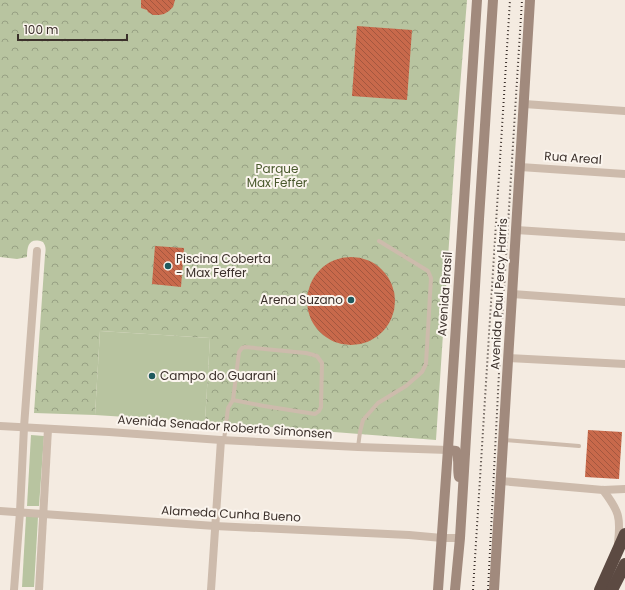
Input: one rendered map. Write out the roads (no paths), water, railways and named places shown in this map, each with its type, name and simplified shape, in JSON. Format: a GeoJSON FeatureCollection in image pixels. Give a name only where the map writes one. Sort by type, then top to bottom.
{"type":"FeatureCollection","features":[{"type":"Feature","properties":{"kind":"highway"},"geometry":{"type":"LineString","coordinates":[[600,590],[625,534]]}},
{"type":"Feature","properties":{"kind":"highway"},"geometry":{"type":"LineString","coordinates":[[612,590],[625,564]]}},
{"type":"Feature","properties":{"kind":"main road","name":"Avenida Brasil"},"geometry":{"type":"LineString","coordinates":[[438,590],[477,0]]}},
{"type":"Feature","properties":{"kind":"main road"},"geometry":{"type":"LineString","coordinates":[[455,590],[466,455],[493,0]]}},
{"type":"Feature","properties":{"kind":"main road","name":"Avenida Paul Percy Harris"},"geometry":{"type":"LineString","coordinates":[[494,590],[530,0]]}},
{"type":"Feature","properties":{"kind":"main road"},"geometry":{"type":"LineString","coordinates":[[464,193],[467,202],[470,204],[476,203],[481,198]]}},
{"type":"Feature","properties":{"kind":"main road"},"geometry":{"type":"LineString","coordinates":[[463,216],[466,212],[474,210],[479,219]]}},
{"type":"Feature","properties":{"kind":"main road"},"geometry":{"type":"LineString","coordinates":[[448,450],[456,451],[458,454],[458,476],[463,484]]}},
{"type":"Feature","properties":{"kind":"street"},"geometry":{"type":"LineString","coordinates":[[524,104],[625,111]]}},
{"type":"Feature","properties":{"kind":"street","name":"Rua Areal"},"geometry":{"type":"LineString","coordinates":[[520,167],[625,174]]}},
{"type":"Feature","properties":{"kind":"street"},"geometry":{"type":"LineString","coordinates":[[516,230],[625,237]]}},
{"type":"Feature","properties":{"kind":"street"},"geometry":{"type":"LineString","coordinates":[[14,590],[37,251]]}},
{"type":"Feature","properties":{"kind":"street"},"geometry":{"type":"LineString","coordinates":[[512,294],[625,302]]}},
{"type":"Feature","properties":{"kind":"street"},"geometry":{"type":"LineString","coordinates":[[508,358],[625,364]]}},
{"type":"Feature","properties":{"kind":"street","name":"Avenida Senador Roberto Simonsen"},"geometry":{"type":"LineString","coordinates":[[0,426],[223,440],[448,450]]}},
{"type":"Feature","properties":{"kind":"street"},"geometry":{"type":"LineString","coordinates":[[39,590],[48,429]]}},
{"type":"Feature","properties":{"kind":"street"},"geometry":{"type":"LineString","coordinates":[[211,590],[223,440]]}},
{"type":"Feature","properties":{"kind":"street"},"geometry":{"type":"LineString","coordinates":[[501,481],[603,490],[625,490]]}},
{"type":"Feature","properties":{"kind":"street"},"geometry":{"type":"LineString","coordinates":[[603,490],[615,506],[619,516],[620,528],[617,551]]}},
{"type":"Feature","properties":{"kind":"street","name":"Alameda Cunha Bueno"},"geometry":{"type":"LineString","coordinates":[[0,511],[215,526],[460,538]]}},
{"type":"Feature","properties":{"kind":"lane"},"geometry":{"type":"LineString","coordinates":[[358,447],[363,420],[378,403],[406,386],[422,372],[426,364],[431,278],[428,271],[379,241]]}},
{"type":"Feature","properties":{"kind":"lane"},"geometry":{"type":"LineString","coordinates":[[223,440],[228,408],[233,400],[239,352],[242,348],[245,347],[306,353],[318,356],[322,363],[321,407],[315,414],[233,400]]}},
{"type":"Feature","properties":{"kind":"lane"},"geometry":{"type":"LineString","coordinates":[[504,440],[579,446]]}},
{"type":"Feature","properties":{"kind":"railway"},"geometry":{"type":"LineString","coordinates":[[473,590],[510,0]]}},
{"type":"Feature","properties":{"kind":"railway"},"geometry":{"type":"LineString","coordinates":[[488,590],[500,353],[522,0]]}},
{"type":"Feature","properties":{"kind":"place","name":"Piscina Coberta - Max Feffer"},"geometry":{"type":"Point","coordinates":[168,266]}},
{"type":"Feature","properties":{"kind":"place","name":"Arena Suzano"},"geometry":{"type":"Point","coordinates":[351,300]}},
{"type":"Feature","properties":{"kind":"place","name":"Campo do Guarani"},"geometry":{"type":"Point","coordinates":[152,376]}},
{"type":"Feature","properties":{"kind":"park label","name":"Parque Max Feffer"},"geometry":{"type":"Point","coordinates":[277,176]}}]}
